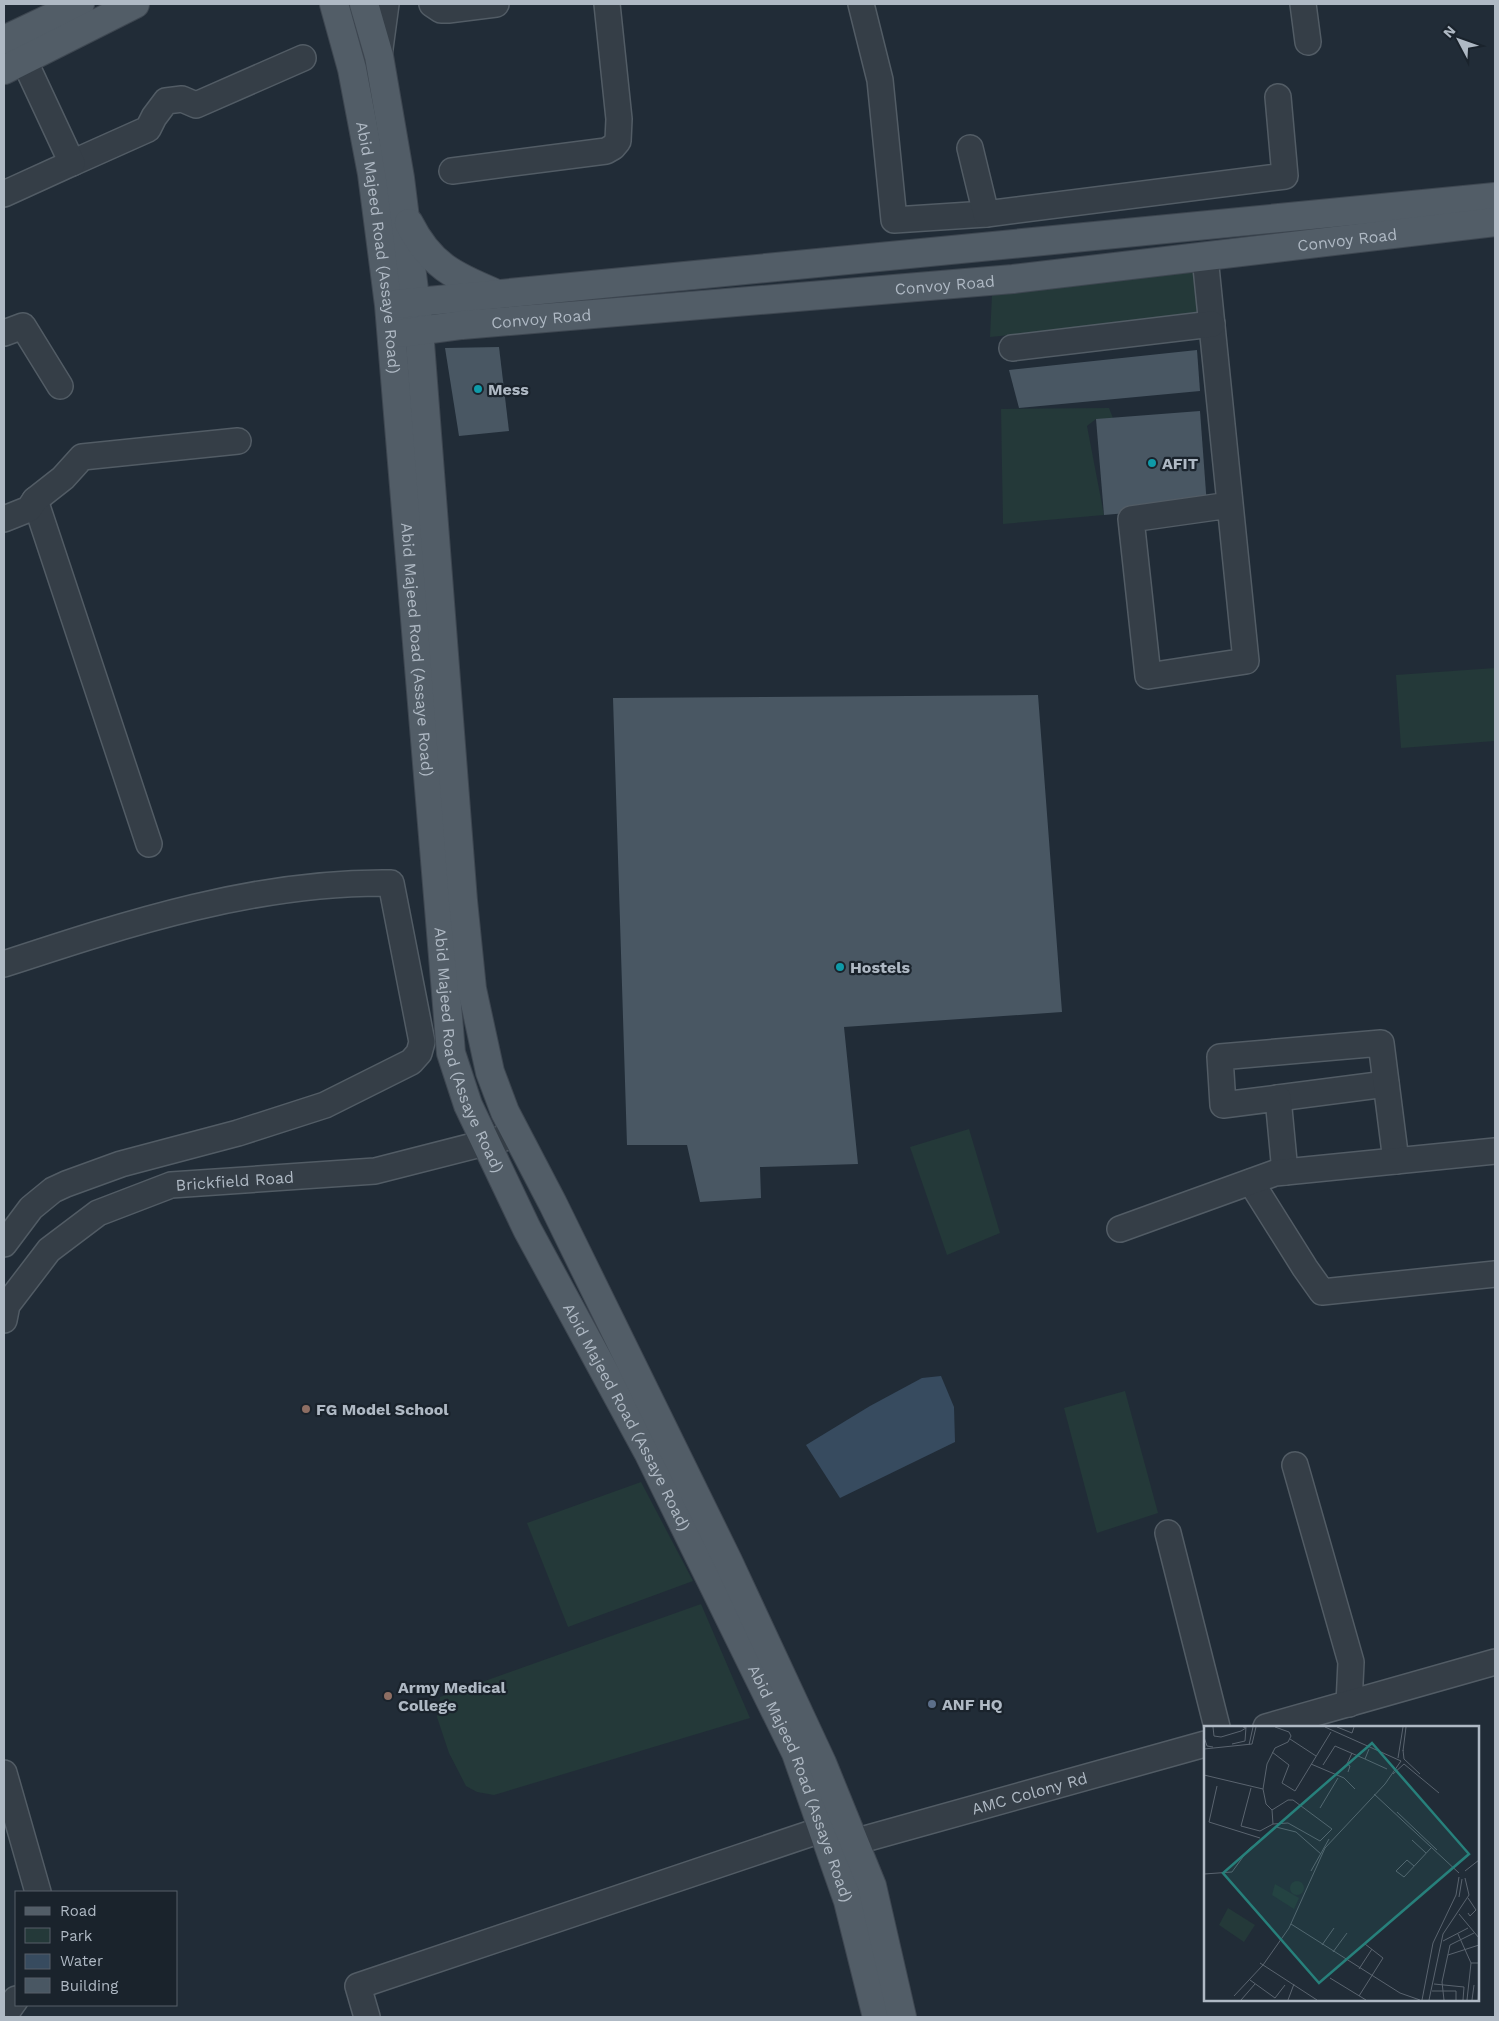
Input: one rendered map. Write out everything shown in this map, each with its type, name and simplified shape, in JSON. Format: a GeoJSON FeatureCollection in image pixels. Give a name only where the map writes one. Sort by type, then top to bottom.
{"type":"FeatureCollection","features":[{"type":"Feature","properties":{"kind":"main road"},"geometry":{"type":"LineString","coordinates":[[4,40],[80,4]]}},
{"type":"Feature","properties":{"kind":"main road"},"geometry":{"type":"LineString","coordinates":[[14,65],[135,4]]}},
{"type":"Feature","properties":{"kind":"main road","name":"Abid Majeed Road (Assaye Road)"},"geometry":{"type":"LineString","coordinates":[[334,4],[352,69],[368,155],[389,305],[451,1053],[468,1104],[527,1229],[648,1452],[796,1753],[848,1900],[877,2017]]}},
{"type":"Feature","properties":{"kind":"main road","name":"Abid Majeed Road (Assaye Road)"},"geometry":{"type":"LineString","coordinates":[[364,4],[379,56],[420,330],[463,901],[472,989],[490,1072],[516,1135],[553,1204],[728,1561],[822,1763],[872,1886],[902,2017]]}},
{"type":"Feature","properties":{"kind":"main road","name":"Convoy Road"},"geometry":{"type":"LineString","coordinates":[[389,305],[1495,197]]}},
{"type":"Feature","properties":{"kind":"main road"},"geometry":{"type":"LineString","coordinates":[[404,213],[418,241],[436,261],[459,278],[499,294]]}},
{"type":"Feature","properties":{"kind":"main road","name":"Convoy Road"},"geometry":{"type":"LineString","coordinates":[[392,335],[462,325],[1013,279],[1495,222]]}},
{"type":"Feature","properties":{"kind":"street"},"geometry":{"type":"LineString","coordinates":[[379,56],[386,4]]}},
{"type":"Feature","properties":{"kind":"street"},"geometry":{"type":"LineString","coordinates":[[432,4],[436,8],[448,10],[496,4]]}},
{"type":"Feature","properties":{"kind":"street"},"geometry":{"type":"LineString","coordinates":[[452,171],[606,151],[613,147],[618,141],[620,119],[607,4]]}},
{"type":"Feature","properties":{"kind":"street"},"geometry":{"type":"LineString","coordinates":[[861,4],[880,80],[894,220],[986,214],[1286,176],[1278,97]]}},
{"type":"Feature","properties":{"kind":"street"},"geometry":{"type":"LineString","coordinates":[[1303,4],[1308,42]]}},
{"type":"Feature","properties":{"kind":"street"},"geometry":{"type":"LineString","coordinates":[[4,194],[148,129],[166,101],[182,99],[196,105],[303,58]]}},
{"type":"Feature","properties":{"kind":"street"},"geometry":{"type":"LineString","coordinates":[[14,65],[72,164]]}},
{"type":"Feature","properties":{"kind":"street"},"geometry":{"type":"LineString","coordinates":[[970,148],[986,214]]}},
{"type":"Feature","properties":{"kind":"street"},"geometry":{"type":"LineString","coordinates":[[1205,257],[1246,661],[1148,676],[1131,519],[1230,505]]}},
{"type":"Feature","properties":{"kind":"street"},"geometry":{"type":"LineString","coordinates":[[1012,348],[1212,324]]}},
{"type":"Feature","properties":{"kind":"street"},"geometry":{"type":"LineString","coordinates":[[4,333],[23,326],[60,386]]}},
{"type":"Feature","properties":{"kind":"street"},"geometry":{"type":"LineString","coordinates":[[4,519],[28,509],[35,500],[63,478],[82,457],[238,441]]}},
{"type":"Feature","properties":{"kind":"street"},"geometry":{"type":"LineString","coordinates":[[35,500],[148,844]]}},
{"type":"Feature","properties":{"kind":"street"},"geometry":{"type":"LineString","coordinates":[[4,964],[200,905],[293,890],[363,884],[391,884],[422,1042],[419,1053],[412,1062],[325,1105],[238,1133],[121,1164],[53,1190],[30,1208],[4,1244]]}},
{"type":"Feature","properties":{"kind":"street"},"geometry":{"type":"LineString","coordinates":[[1386,1084],[1223,1105],[1220,1057],[1381,1043],[1396,1161]]}},
{"type":"Feature","properties":{"kind":"street"},"geometry":{"type":"LineString","coordinates":[[1278,1098],[1285,1172]]}},
{"type":"Feature","properties":{"kind":"street","name":"Brickfield Road"},"geometry":{"type":"LineString","coordinates":[[4,1320],[7,1306],[49,1250],[98,1214],[171,1185],[375,1171],[516,1135]]}},
{"type":"Feature","properties":{"kind":"street"},"geometry":{"type":"LineString","coordinates":[[1120,1229],[1275,1173],[1495,1151]]}},
{"type":"Feature","properties":{"kind":"street"},"geometry":{"type":"LineString","coordinates":[[1251,1182],[1322,1292],[1495,1274]]}},
{"type":"Feature","properties":{"kind":"street"},"geometry":{"type":"LineString","coordinates":[[1295,1464],[1351,1662],[1349,1704]]}},
{"type":"Feature","properties":{"kind":"street"},"geometry":{"type":"LineString","coordinates":[[1168,1533],[1218,1726]]}},
{"type":"Feature","properties":{"kind":"street"},"geometry":{"type":"LineString","coordinates":[[1270,1726],[1495,1662]]}},
{"type":"Feature","properties":{"kind":"street","name":"AMC Colony Rd"},"geometry":{"type":"LineString","coordinates":[[854,1842],[1204,1744]]}},
{"type":"Feature","properties":{"kind":"street"},"geometry":{"type":"LineString","coordinates":[[4,1773],[38,1891]]}},
{"type":"Feature","properties":{"kind":"street"},"geometry":{"type":"LineString","coordinates":[[367,2017],[358,1986],[824,1829]]}},
{"type":"Feature","properties":{"kind":"street"},"geometry":{"type":"LineString","coordinates":[[4,2016],[15,2001]]}},
{"type":"Feature","properties":{"kind":"green space"},"geometry":{"type":"Polygon","coordinates":[[[1202,269],[1210,315],[990,337],[992,295],[1202,269]]]}},
{"type":"Feature","properties":{"kind":"green space"},"geometry":{"type":"Polygon","coordinates":[[[1109,408],[1115,423],[1096,419],[1087,426],[1104,515],[1003,524],[1001,409],[1109,408]]]}},
{"type":"Feature","properties":{"kind":"green space"},"geometry":{"type":"Polygon","coordinates":[[[1495,668],[1495,741],[1401,748],[1396,675],[1495,668]]]}},
{"type":"Feature","properties":{"kind":"green space"},"geometry":{"type":"Polygon","coordinates":[[[969,1129],[1000,1233],[947,1255],[910,1147],[969,1129]]]}},
{"type":"Feature","properties":{"kind":"green space"},"geometry":{"type":"Polygon","coordinates":[[[1125,1391],[1158,1513],[1097,1533],[1064,1408],[1125,1391]]]}},
{"type":"Feature","properties":{"kind":"green space"},"geometry":{"type":"Polygon","coordinates":[[[641,1482],[693,1581],[568,1627],[527,1523],[641,1482]]]}},
{"type":"Feature","properties":{"kind":"green space"},"geometry":{"type":"Polygon","coordinates":[[[701,1604],[750,1718],[494,1795],[477,1792],[466,1786],[449,1753],[437,1717],[440,1697],[701,1604]]]}},
{"type":"Feature","properties":{"kind":"water"},"geometry":{"type":"Polygon","coordinates":[[[941,1376],[954,1407],[955,1442],[840,1498],[806,1445],[870,1406],[922,1378],[941,1376]]]}},
{"type":"Feature","properties":{"kind":"building","name":"Mess"},"geometry":{"type":"Polygon","coordinates":[[[499,347],[509,431],[459,436],[445,348],[499,347]]]}},
{"type":"Feature","properties":{"kind":"building"},"geometry":{"type":"Polygon","coordinates":[[[1197,350],[1200,391],[1019,408],[1009,370],[1197,350]]]}},
{"type":"Feature","properties":{"kind":"building","name":"AFIT"},"geometry":{"type":"Polygon","coordinates":[[[1200,411],[1207,506],[1104,515],[1096,419],[1200,411]]]}},
{"type":"Feature","properties":{"kind":"building","name":"Hostels"},"geometry":{"type":"Polygon","coordinates":[[[1038,695],[1062,1012],[844,1027],[858,1164],[760,1167],[761,1198],[700,1202],[687,1145],[627,1145],[613,698],[1038,695]]]}},
{"type":"Feature","properties":{"kind":"place","name":"Mess"},"geometry":{"type":"Point","coordinates":[478,389]}},
{"type":"Feature","properties":{"kind":"place","name":"AFIT"},"geometry":{"type":"Point","coordinates":[1152,463]}},
{"type":"Feature","properties":{"kind":"place","name":"Hostels"},"geometry":{"type":"Point","coordinates":[840,967]}},
{"type":"Feature","properties":{"kind":"place","name":"FG Model School"},"geometry":{"type":"Point","coordinates":[306,1409]}},
{"type":"Feature","properties":{"kind":"place","name":"Army Medical College"},"geometry":{"type":"Point","coordinates":[388,1696]}},
{"type":"Feature","properties":{"kind":"place","name":"ANF HQ"},"geometry":{"type":"Point","coordinates":[932,1704]}}]}
